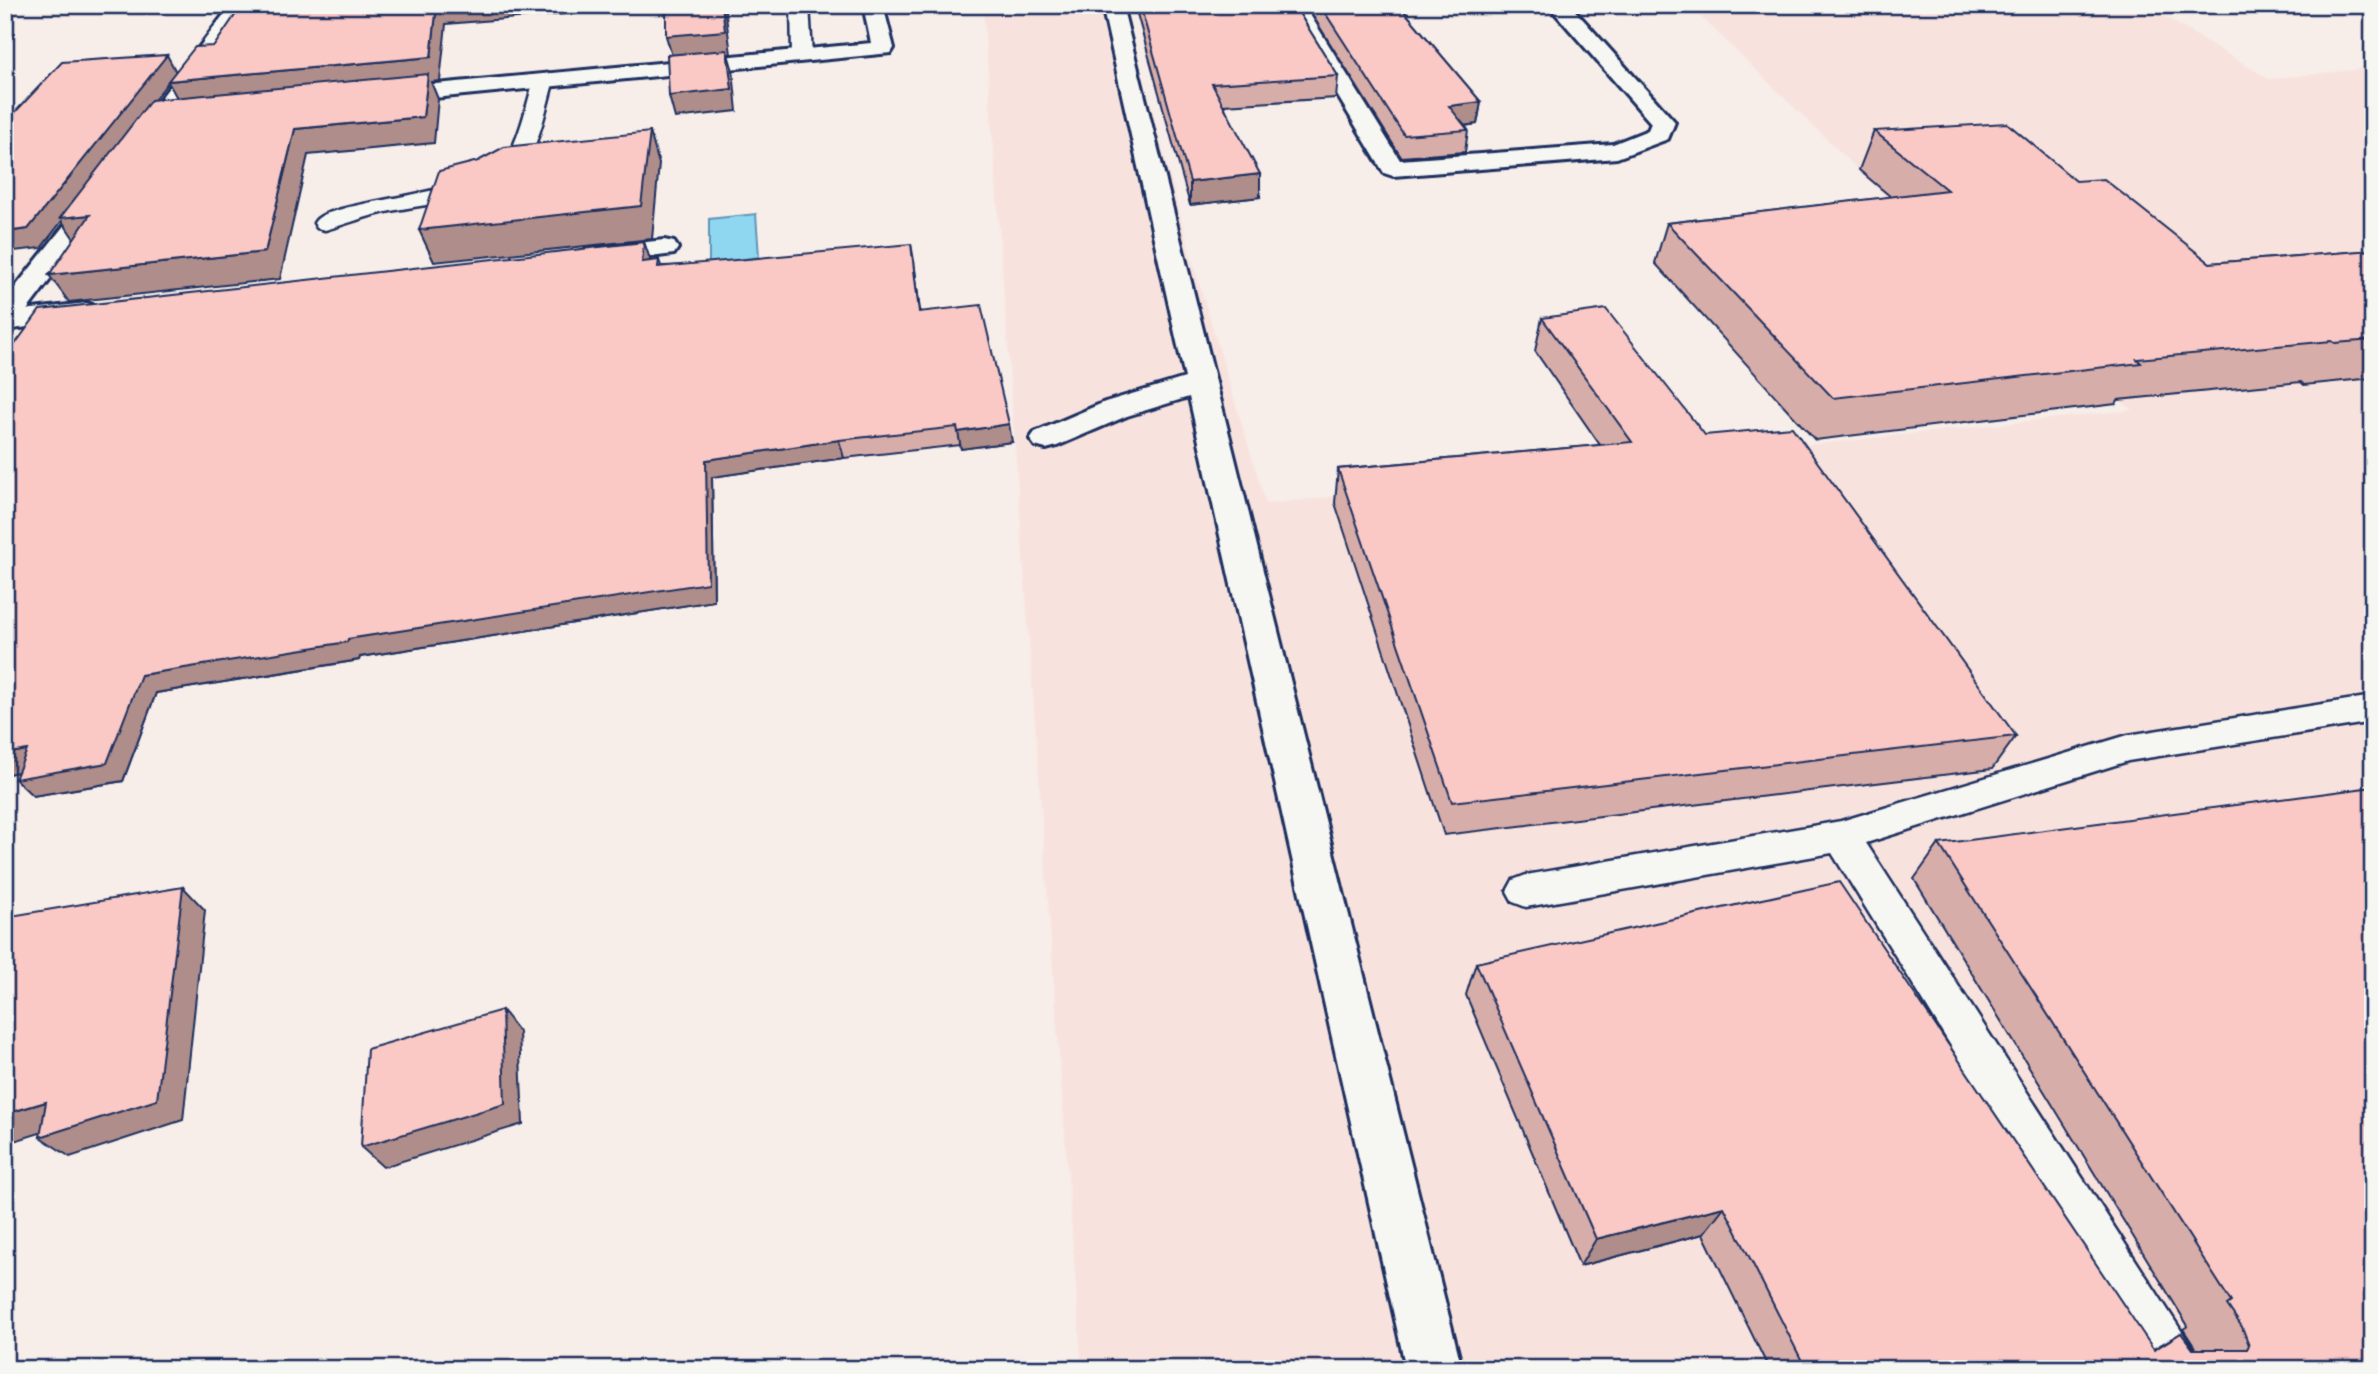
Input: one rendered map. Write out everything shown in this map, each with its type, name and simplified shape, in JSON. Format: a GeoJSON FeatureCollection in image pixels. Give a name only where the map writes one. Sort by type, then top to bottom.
{"type":"FeatureCollection","features":[{"type":"Feature","properties":{"kind":"street"},"geometry":{"type":"LineString","coordinates":[[5,321],[242,5]]}},
{"type":"Feature","properties":{"kind":"street"},"geometry":{"type":"LineString","coordinates":[[365,97],[883,48],[873,5]]}},
{"type":"Feature","properties":{"kind":"street"},"geometry":{"type":"LineString","coordinates":[[1112,5],[1434,1369]]}},
{"type":"Feature","properties":{"kind":"street"},"geometry":{"type":"LineString","coordinates":[[1293,5],[1393,168],[1617,151],[1658,134],[1663,122],[1558,5]]}},
{"type":"Feature","properties":{"kind":"street"},"geometry":{"type":"LineString","coordinates":[[158,117],[185,115]]}},
{"type":"Feature","properties":{"kind":"street"},"geometry":{"type":"LineString","coordinates":[[568,259],[664,248]]}},
{"type":"Feature","properties":{"kind":"street"},"geometry":{"type":"LineString","coordinates":[[5,321],[115,309]]}},
{"type":"Feature","properties":{"kind":"street"},"geometry":{"type":"LineString","coordinates":[[1046,439],[1116,410],[1202,383]]}},
{"type":"Feature","properties":{"kind":"lane"},"geometry":{"type":"LineString","coordinates":[[800,5],[802,55]]}},
{"type":"Feature","properties":{"kind":"lane"},"geometry":{"type":"LineString","coordinates":[[325,223],[362,211],[475,186],[504,174],[511,168],[518,153],[544,80]]}},
{"type":"Feature","properties":{"kind":"lane"},"geometry":{"type":"LineString","coordinates":[[1526,891],[1841,836],[2128,748],[2373,709]]}},
{"type":"Feature","properties":{"kind":"lane"},"geometry":{"type":"LineString","coordinates":[[1841,836],[2178,1369]]}},
{"type":"Feature","properties":{"kind":"shaded area"},"geometry":{"type":"Polygon","coordinates":[[[983,5],[1124,5],[1192,260],[1266,504],[2132,410],[1913,223],[1689,5],[2145,5],[2269,79],[2373,68],[2373,1369],[1082,1369],[983,5]]]}},
{"type":"Feature","properties":{"kind":"water"},"geometry":{"type":"Polygon","coordinates":[[[756,214],[759,257],[709,264],[709,219],[756,214]]]}},
{"type":"Feature","properties":{"kind":"building"},"geometry":{"type":"Polygon","coordinates":[[[257,5],[437,5],[431,57],[168,81],[195,47],[214,46],[238,11],[254,11],[257,5]]]}},
{"type":"Feature","properties":{"kind":"building"},"geometry":{"type":"Polygon","coordinates":[[[666,5],[722,5],[725,31],[666,36],[666,5]]]}},
{"type":"Feature","properties":{"kind":"building"},"geometry":{"type":"Polygon","coordinates":[[[1140,5],[1294,5],[1338,76],[1212,84],[1260,174],[1190,182],[1140,5]]]}},
{"type":"Feature","properties":{"kind":"building"},"geometry":{"type":"Polygon","coordinates":[[[1320,5],[1399,5],[1481,102],[1449,106],[1468,130],[1404,135],[1320,5]]]}},
{"type":"Feature","properties":{"kind":"building"},"geometry":{"type":"Polygon","coordinates":[[[727,50],[732,89],[669,96],[667,55],[727,50]]]}},
{"type":"Feature","properties":{"kind":"building"},"geometry":{"type":"Polygon","coordinates":[[[167,55],[28,229],[5,232],[5,123],[62,62],[167,55]]]}},
{"type":"Feature","properties":{"kind":"building"},"geometry":{"type":"Polygon","coordinates":[[[428,74],[423,117],[295,129],[265,252],[49,275],[90,215],[60,218],[151,100],[428,74]]]}},
{"type":"Feature","properties":{"kind":"building"},"geometry":{"type":"Polygon","coordinates":[[[2007,123],[2076,181],[2104,179],[2210,263],[2373,250],[2373,340],[2332,341],[2137,359],[2141,363],[1833,398],[1667,223],[1947,190],[1874,131],[2007,123]]]}},
{"type":"Feature","properties":{"kind":"building"},"geometry":{"type":"Polygon","coordinates":[[[650,132],[641,206],[419,230],[439,171],[478,161],[504,147],[650,132]]]}},
{"type":"Feature","properties":{"kind":"building"},"geometry":{"type":"Polygon","coordinates":[[[644,242],[642,262],[659,260],[658,267],[911,244],[919,312],[981,305],[1009,424],[958,432],[957,427],[839,440],[706,460],[708,583],[348,639],[347,642],[141,675],[107,763],[15,779],[27,750],[5,754],[5,358],[40,310],[644,242]]]}},
{"type":"Feature","properties":{"kind":"building"},"geometry":{"type":"Polygon","coordinates":[[[1606,309],[1705,435],[1792,427],[2016,736],[1452,802],[1338,469],[1632,442],[1542,318],[1606,309]]]}},
{"type":"Feature","properties":{"kind":"building"},"geometry":{"type":"Polygon","coordinates":[[[2373,787],[2373,1369],[1806,1369],[1724,1207],[1596,1239],[1476,963],[1839,882],[2154,1350],[2181,1333],[2193,1349],[2247,1349],[2249,1345],[2242,1327],[2227,1305],[2231,1302],[1939,844],[2373,787]]]}},
{"type":"Feature","properties":{"kind":"building"},"geometry":{"type":"Polygon","coordinates":[[[183,887],[157,1100],[40,1137],[46,1102],[5,1114],[5,917],[183,887]]]}},
{"type":"Feature","properties":{"kind":"building"},"geometry":{"type":"Polygon","coordinates":[[[502,1010],[505,1104],[361,1147],[367,1049],[502,1010]]]}}]}
